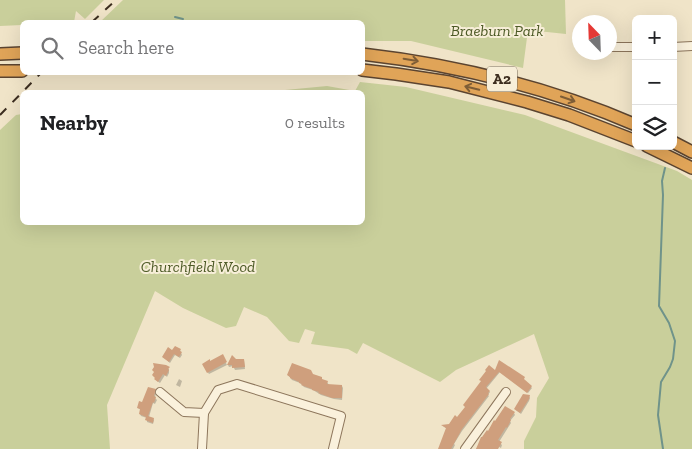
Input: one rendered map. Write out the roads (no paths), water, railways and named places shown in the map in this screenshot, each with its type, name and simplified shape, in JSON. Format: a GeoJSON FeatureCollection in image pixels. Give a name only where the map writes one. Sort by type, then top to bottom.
{"type":"FeatureCollection","features":[{"type":"Feature","properties":{"kind":"highway"},"geometry":{"type":"LineString","coordinates":[[0,54],[20,53]]}},
{"type":"Feature","properties":{"kind":"highway","name":"A2"},"geometry":{"type":"LineString","coordinates":[[365,54],[410,60],[484,74],[567,98],[632,123]]}},
{"type":"Feature","properties":{"kind":"highway","name":"A2"},"geometry":{"type":"LineString","coordinates":[[365,70],[449,82],[569,115],[632,139]]}},
{"type":"Feature","properties":{"kind":"highway"},"geometry":{"type":"LineString","coordinates":[[0,71],[20,71]]}},
{"type":"Feature","properties":{"kind":"highway"},"geometry":{"type":"LineString","coordinates":[[677,144],[692,152]]}},
{"type":"Feature","properties":{"kind":"highway"},"geometry":{"type":"LineString","coordinates":[[654,150],[692,168]]}},
{"type":"Feature","properties":{"kind":"street"},"geometry":{"type":"LineString","coordinates":[[677,47],[692,46]]}},
{"type":"Feature","properties":{"kind":"street"},"geometry":{"type":"LineString","coordinates":[[617,47],[632,47]]}},
{"type":"Feature","properties":{"kind":"street"},"geometry":{"type":"LineString","coordinates":[[202,449],[204,413],[218,390],[237,384],[341,416],[334,449]]}},
{"type":"Feature","properties":{"kind":"street"},"geometry":{"type":"LineString","coordinates":[[160,392],[184,412],[204,413]]}},
{"type":"Feature","properties":{"kind":"street"},"geometry":{"type":"LineString","coordinates":[[465,449],[506,392]]}},
{"type":"Feature","properties":{"kind":"waterway"},"geometry":{"type":"LineString","coordinates":[[175,17],[183,19]]}},
{"type":"Feature","properties":{"kind":"waterway"},"geometry":{"type":"LineString","coordinates":[[663,449],[658,415],[661,382],[673,359],[675,341],[669,323],[659,306],[662,181],[665,168]]}},
{"type":"Feature","properties":{"kind":"railway"},"geometry":{"type":"LineString","coordinates":[[94,20],[116,0]]}},
{"type":"Feature","properties":{"kind":"railway"},"geometry":{"type":"LineString","coordinates":[[24,90],[39,75]]}},
{"type":"Feature","properties":{"kind":"railway"},"geometry":{"type":"LineString","coordinates":[[0,115],[20,95]]}},
{"type":"Feature","properties":{"kind":"park label","name":"Braeburn Park"},"geometry":{"type":"Point","coordinates":[497,30]}},
{"type":"Feature","properties":{"kind":"park label","name":"Churchfield Wood"},"geometry":{"type":"Point","coordinates":[198,266]}}]}
